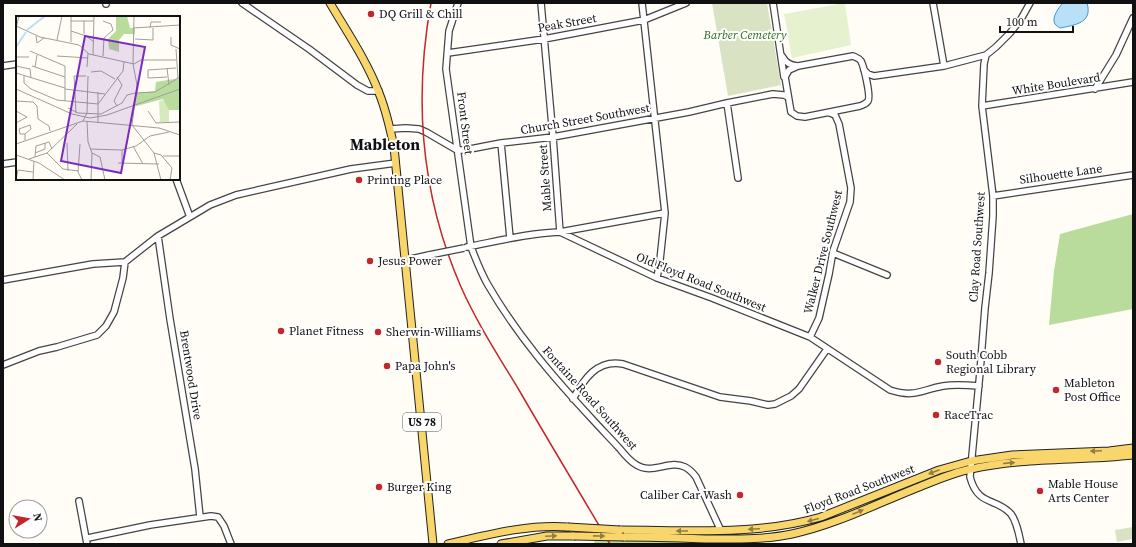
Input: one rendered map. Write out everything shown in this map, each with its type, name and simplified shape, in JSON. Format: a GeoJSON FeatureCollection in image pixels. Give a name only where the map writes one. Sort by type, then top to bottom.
{"type":"FeatureCollection","features":[{"type":"Feature","properties":{"kind":"main road","name":"US 78"},"geometry":{"type":"LineString","coordinates":[[330,3],[359,52],[379,91],[390,129],[396,163],[433,544]]}},
{"type":"Feature","properties":{"kind":"main road","name":"Floyd Road Southwest"},"geometry":{"type":"LineString","coordinates":[[501,544],[547,536],[721,531],[768,528],[812,520],[834,513],[939,470],[971,461],[1012,455],[1109,451],[1133,448]]}},
{"type":"Feature","properties":{"kind":"main road","name":"Floyd Road Southwest"},"geometry":{"type":"LineString","coordinates":[[448,544],[518,529],[550,527],[568,527],[622,534],[726,542],[781,536],[835,521],[931,482],[970,469],[1024,462],[1090,459],[1133,455]]}},
{"type":"Feature","properties":{"kind":"main road","name":"Fontaine Road Southwest"},"geometry":{"type":"LineString","coordinates":[[721,531],[726,542]]}},
{"type":"Feature","properties":{"kind":"street"},"geometry":{"type":"LineString","coordinates":[[242,3],[309,49],[357,85],[368,91],[379,91]]}},
{"type":"Feature","properties":{"kind":"street","name":"Front Street"},"geometry":{"type":"LineString","coordinates":[[458,3],[450,31],[446,69],[471,247]]}},
{"type":"Feature","properties":{"kind":"street","name":"Mable Street"},"geometry":{"type":"LineString","coordinates":[[541,3],[560,232]]}},
{"type":"Feature","properties":{"kind":"street"},"geometry":{"type":"LineString","coordinates":[[642,3],[665,214],[657,278]]}},
{"type":"Feature","properties":{"kind":"street","name":"Peak Street"},"geometry":{"type":"LineString","coordinates":[[448,53],[544,39],[644,20],[686,3]]}},
{"type":"Feature","properties":{"kind":"street"},"geometry":{"type":"LineString","coordinates":[[773,3],[784,77],[791,112],[797,116],[805,117],[860,106],[869,100],[864,70],[860,60],[853,56],[798,66],[789,70],[784,77]]}},
{"type":"Feature","properties":{"kind":"street"},"geometry":{"type":"LineString","coordinates":[[933,3],[944,66]]}},
{"type":"Feature","properties":{"kind":"street"},"geometry":{"type":"LineString","coordinates":[[864,70],[868,74],[874,76],[944,66],[986,55],[1010,33],[1022,19],[1030,3]]}},
{"type":"Feature","properties":{"kind":"street"},"geometry":{"type":"LineString","coordinates":[[1095,89],[1116,55],[1133,18]]}},
{"type":"Feature","properties":{"kind":"street"},"geometry":{"type":"LineString","coordinates":[[781,55],[785,61],[791,65],[798,66]]}},
{"type":"Feature","properties":{"kind":"street","name":"Clay Road Southwest"},"geometry":{"type":"LineString","coordinates":[[986,55],[982,106],[993,196],[993,216],[970,477],[971,483],[979,495],[1005,509],[1011,514],[1018,531],[1021,544]]}},
{"type":"Feature","properties":{"kind":"street"},"geometry":{"type":"LineString","coordinates":[[3,66],[16,64]]}},
{"type":"Feature","properties":{"kind":"street"},"geometry":{"type":"LineString","coordinates":[[867,87],[874,76]]}},
{"type":"Feature","properties":{"kind":"street","name":"White Boulevard"},"geometry":{"type":"LineString","coordinates":[[982,106],[1133,82]]}},
{"type":"Feature","properties":{"kind":"street"},"geometry":{"type":"LineString","coordinates":[[773,94],[786,86]]}},
{"type":"Feature","properties":{"kind":"street","name":"Church Street Southwest"},"geometry":{"type":"LineString","coordinates":[[457,150],[553,137],[773,94],[788,97]]}},
{"type":"Feature","properties":{"kind":"street"},"geometry":{"type":"LineString","coordinates":[[727,103],[738,178]]}},
{"type":"Feature","properties":{"kind":"street"},"geometry":{"type":"LineString","coordinates":[[839,124],[840,114],[844,110]]}},
{"type":"Feature","properties":{"kind":"street","name":"Walker Drive Southwest"},"geometry":{"type":"LineString","coordinates":[[810,337],[819,318],[833,253],[850,202],[851,188],[839,124],[835,115],[830,113]]}},
{"type":"Feature","properties":{"kind":"street"},"geometry":{"type":"LineString","coordinates":[[390,129],[418,129],[457,150]]}},
{"type":"Feature","properties":{"kind":"street"},"geometry":{"type":"LineString","coordinates":[[501,143],[510,238]]}},
{"type":"Feature","properties":{"kind":"street"},"geometry":{"type":"LineString","coordinates":[[3,164],[16,162]]}},
{"type":"Feature","properties":{"kind":"street"},"geometry":{"type":"LineString","coordinates":[[3,280],[93,264],[125,262],[158,236],[210,205],[236,195],[351,169],[396,163]]}},
{"type":"Feature","properties":{"kind":"street","name":"Silhouette Lane"},"geometry":{"type":"LineString","coordinates":[[993,196],[1133,175]]}},
{"type":"Feature","properties":{"kind":"street"},"geometry":{"type":"LineString","coordinates":[[176,180],[190,217]]}},
{"type":"Feature","properties":{"kind":"street"},"geometry":{"type":"LineString","coordinates":[[560,232],[665,214]]}},
{"type":"Feature","properties":{"kind":"street","name":"Old Floyd Road Southwest"},"geometry":{"type":"LineString","coordinates":[[406,260],[510,238],[547,232],[560,232],[657,278],[810,337],[890,390],[900,393],[914,394],[951,385],[979,386]]}},
{"type":"Feature","properties":{"kind":"street","name":"Brentwood Drive"},"geometry":{"type":"LineString","coordinates":[[158,236],[195,469],[200,517]]}},
{"type":"Feature","properties":{"kind":"street","name":"Fontaine Road Southwest"},"geometry":{"type":"LineString","coordinates":[[471,247],[488,285],[521,336],[573,399],[636,465],[647,469],[679,465],[684,466],[691,471],[696,477],[721,531]]}},
{"type":"Feature","properties":{"kind":"street"},"geometry":{"type":"LineString","coordinates":[[833,253],[887,276]]}},
{"type":"Feature","properties":{"kind":"street"},"geometry":{"type":"LineString","coordinates":[[3,365],[39,351],[97,336],[106,326],[114,312],[125,262]]}},
{"type":"Feature","properties":{"kind":"street"},"geometry":{"type":"LineString","coordinates":[[573,399],[582,383],[591,373],[598,368],[612,363],[623,364],[720,396],[768,405],[775,404],[791,396],[799,389],[827,349]]}},
{"type":"Feature","properties":{"kind":"street"},"geometry":{"type":"LineString","coordinates":[[79,501],[88,544]]}},
{"type":"Feature","properties":{"kind":"street"},"geometry":{"type":"LineString","coordinates":[[86,537],[88,538],[150,525],[211,516],[218,517],[224,526],[231,544]]}},
{"type":"Feature","properties":{"kind":"green space","name":"Barber Cemetery"},"geometry":{"type":"Polygon","coordinates":[[[712,3],[767,3],[781,85],[728,96],[712,3]]]}},
{"type":"Feature","properties":{"kind":"green space"},"geometry":{"type":"Polygon","coordinates":[[[845,3],[851,45],[792,58],[784,14],[845,3]]]}},
{"type":"Feature","properties":{"kind":"green space"},"geometry":{"type":"Polygon","coordinates":[[[1133,214],[1133,309],[1049,325],[1054,271],[1060,234],[1133,214]]]}},
{"type":"Feature","properties":{"kind":"green space"},"geometry":{"type":"Polygon","coordinates":[[[1133,527],[1133,539],[1117,542],[1115,530],[1133,527]]]}},
{"type":"Feature","properties":{"kind":"green space"},"geometry":{"type":"Polygon","coordinates":[[[724,538],[727,544],[595,544],[594,541],[624,539],[724,538]]]}},
{"type":"Feature","properties":{"kind":"water"},"geometry":{"type":"Polygon","coordinates":[[[1063,3],[1087,3],[1088,10],[1085,19],[1071,26],[1060,28],[1057,26],[1054,19],[1063,3]]]}},
{"type":"Feature","properties":{"kind":"railway"},"geometry":{"type":"LineString","coordinates":[[431,3],[425,40],[422,76],[424,148],[429,183],[447,252],[461,287],[481,327],[610,544]]}},
{"type":"Feature","properties":{"kind":"place","name":"DQ Grill & Chill"},"geometry":{"type":"Point","coordinates":[371,14]}},
{"type":"Feature","properties":{"kind":"place","name":"Printing Place"},"geometry":{"type":"Point","coordinates":[359,180]}},
{"type":"Feature","properties":{"kind":"place","name":"Jesus Power"},"geometry":{"type":"Point","coordinates":[370,261]}},
{"type":"Feature","properties":{"kind":"place","name":"Planet Fitness"},"geometry":{"type":"Point","coordinates":[281,331]}},
{"type":"Feature","properties":{"kind":"place","name":"Sherwin-Williams"},"geometry":{"type":"Point","coordinates":[378,332]}},
{"type":"Feature","properties":{"kind":"place","name":"South Cobb Regional Library"},"geometry":{"type":"Point","coordinates":[938,362]}},
{"type":"Feature","properties":{"kind":"place","name":"Papa John's"},"geometry":{"type":"Point","coordinates":[387,366]}},
{"type":"Feature","properties":{"kind":"place","name":"Mableton Post Office"},"geometry":{"type":"Point","coordinates":[1056,390]}},
{"type":"Feature","properties":{"kind":"place","name":"RaceTrac"},"geometry":{"type":"Point","coordinates":[936,415]}},
{"type":"Feature","properties":{"kind":"place","name":"Burger King"},"geometry":{"type":"Point","coordinates":[379,487]}},
{"type":"Feature","properties":{"kind":"place","name":"Mable House Arts Center"},"geometry":{"type":"Point","coordinates":[1040,491]}},
{"type":"Feature","properties":{"kind":"place","name":"Caliber Car Wash"},"geometry":{"type":"Point","coordinates":[740,495]}},
{"type":"Feature","properties":{"kind":"district","name":"Mableton"},"geometry":{"type":"Point","coordinates":[385,144]}}]}
